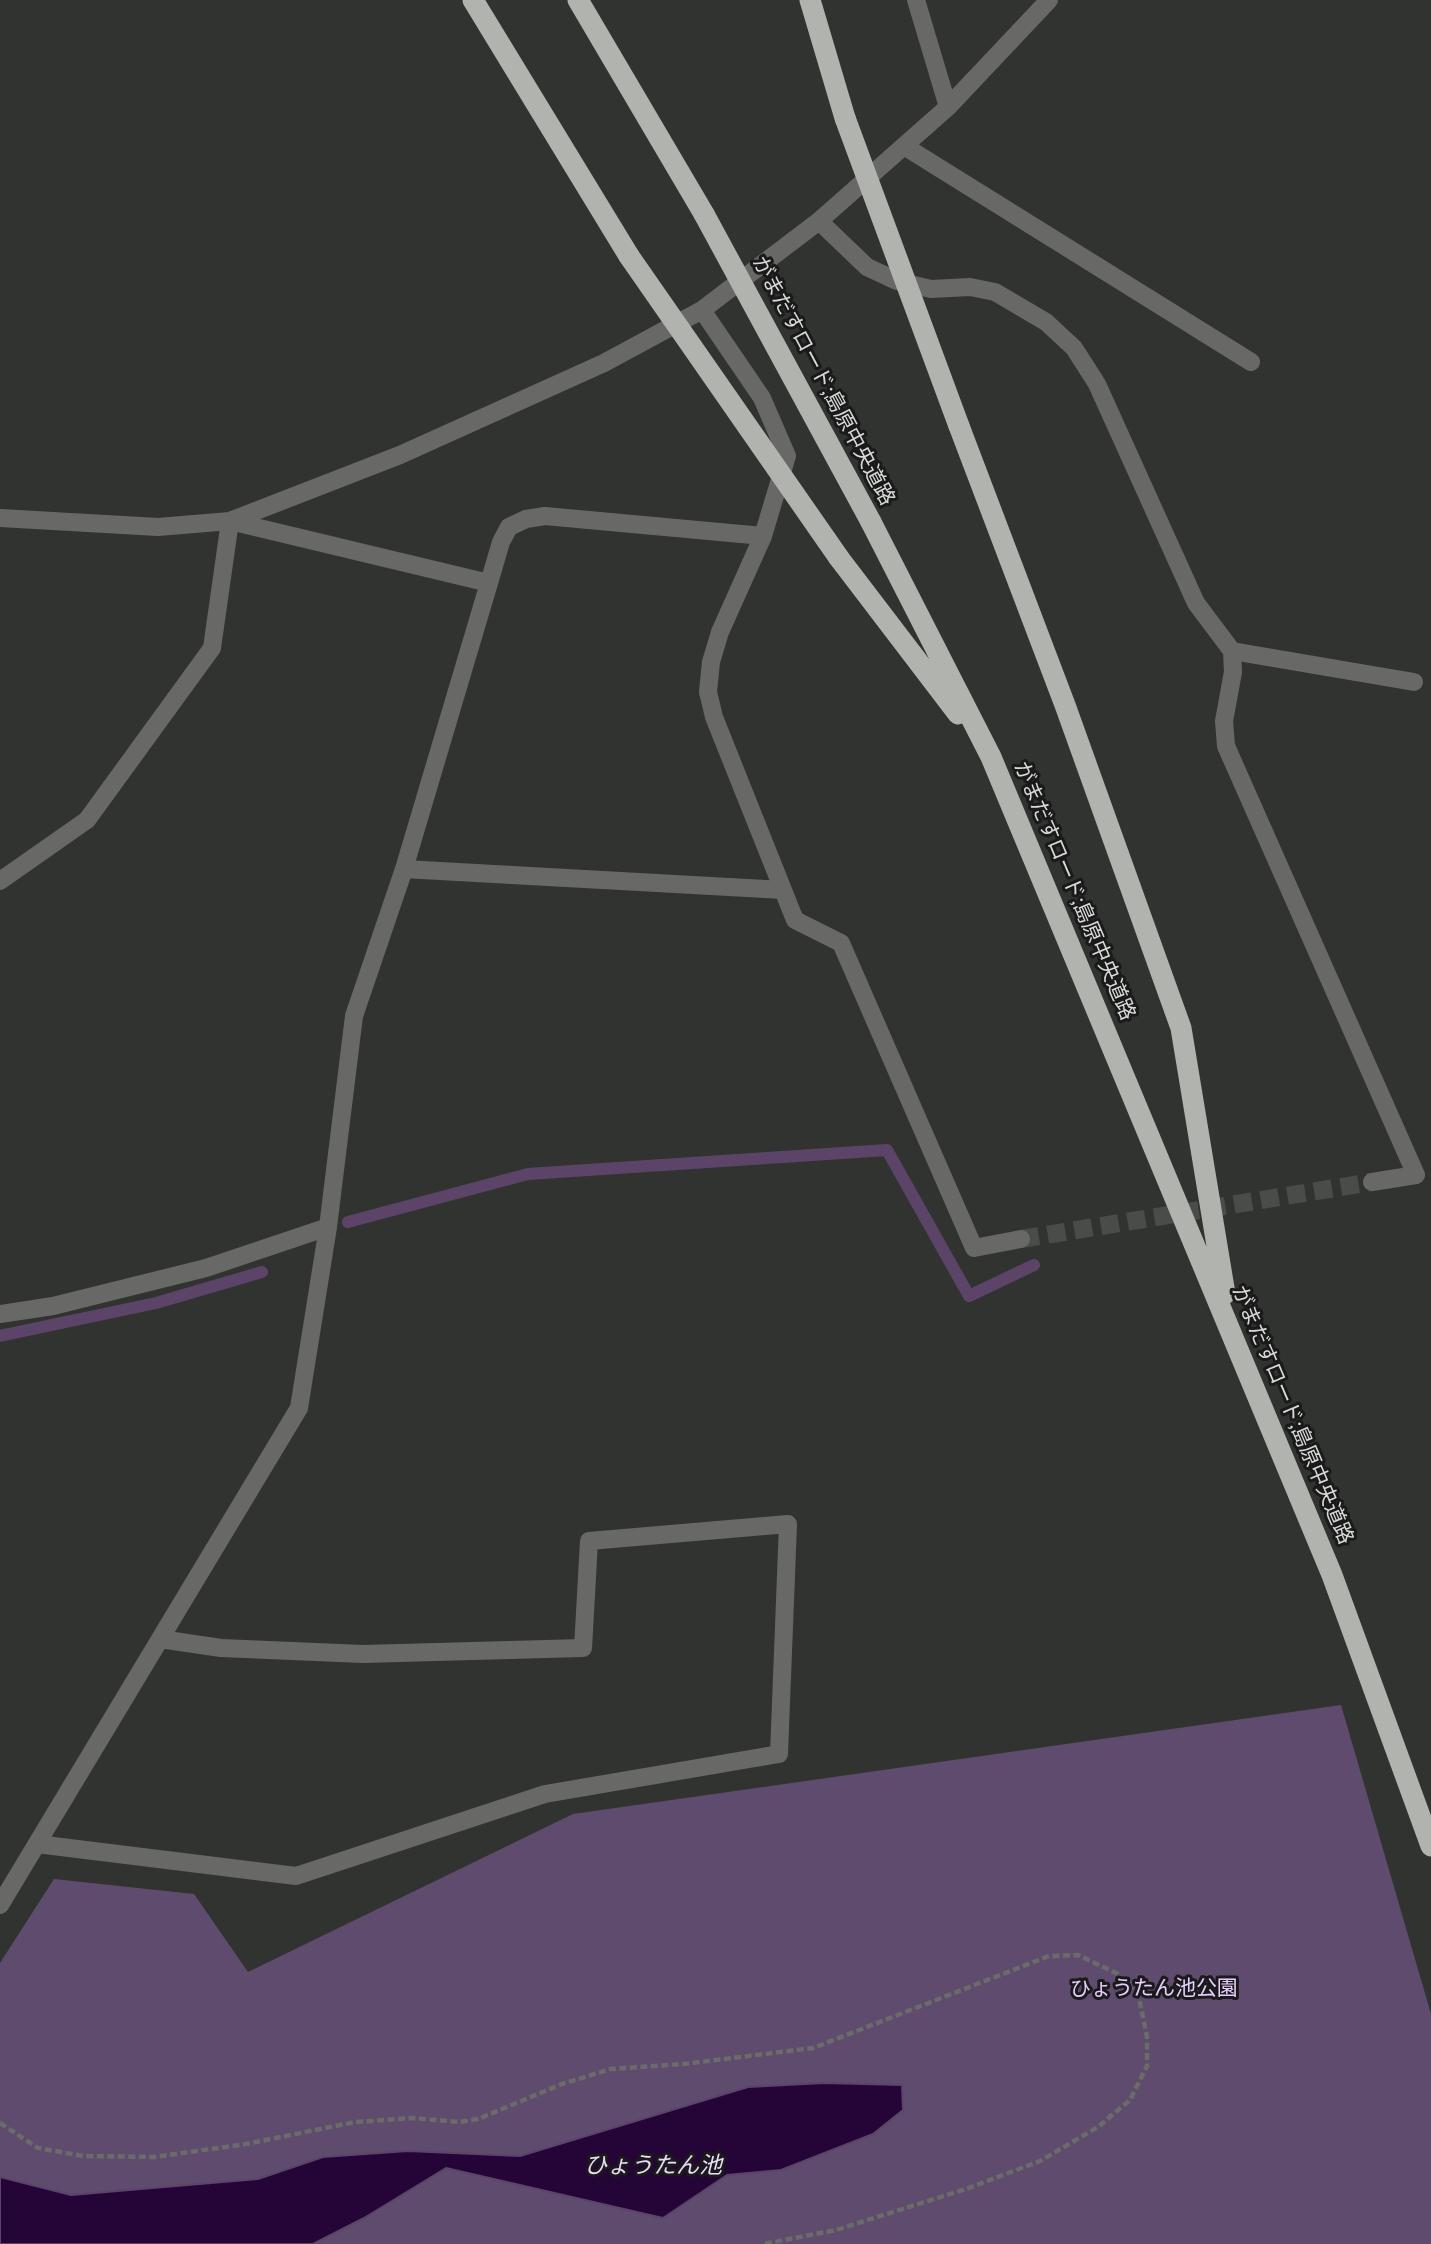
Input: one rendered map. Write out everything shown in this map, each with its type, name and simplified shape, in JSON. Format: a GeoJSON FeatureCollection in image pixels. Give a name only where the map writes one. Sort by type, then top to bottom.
{"type":"FeatureCollection","features":[{"type":"Feature","properties":{"kind":"highway"},"geometry":{"type":"LineString","coordinates":[[473,0],[629,256],[839,558],[991,757]]}},
{"type":"Feature","properties":{"kind":"highway","name":"がまだすロード;島原中央道路"},"geometry":{"type":"LineString","coordinates":[[578,0],[705,214],[871,522],[991,757],[1332,1575],[1431,1846]]}},
{"type":"Feature","properties":{"kind":"highway"},"geometry":{"type":"LineString","coordinates":[[810,0],[845,118],[1065,705],[1181,1028],[1231,1332]]}},
{"type":"Feature","properties":{"kind":"street"},"geometry":{"type":"LineString","coordinates":[[916,0],[948,107]]}},
{"type":"Feature","properties":{"kind":"street"},"geometry":{"type":"LineString","coordinates":[[230,522],[400,455],[604,363],[702,310],[819,221],[948,107],[1048,0]]}},
{"type":"Feature","properties":{"kind":"street"},"geometry":{"type":"LineString","coordinates":[[904,146],[1251,362]]}},
{"type":"Feature","properties":{"kind":"street"},"geometry":{"type":"LineString","coordinates":[[819,221],[867,267],[897,281],[931,289],[970,286],[995,292],[1046,322],[1074,348],[1097,384],[1196,603],[1232,651],[1233,671],[1224,721],[1226,746],[1416,1175],[1373,1181]]}},
{"type":"Feature","properties":{"kind":"street"},"geometry":{"type":"LineString","coordinates":[[702,310],[762,398],[787,456],[763,536],[720,632],[711,662],[708,692],[713,717],[794,920],[841,943],[974,1248],[1021,1239]]}},
{"type":"Feature","properties":{"kind":"street"},"geometry":{"type":"LineString","coordinates":[[0,1905],[299,1408],[328,1227],[354,1016],[404,869],[505,534],[509,527],[526,519],[545,516],[763,536]]}},
{"type":"Feature","properties":{"kind":"street"},"geometry":{"type":"LineString","coordinates":[[0,518],[158,527],[230,522],[489,583]]}},
{"type":"Feature","properties":{"kind":"street"},"geometry":{"type":"LineString","coordinates":[[0,881],[87,820],[212,648],[230,522]]}},
{"type":"Feature","properties":{"kind":"street"},"geometry":{"type":"LineString","coordinates":[[1232,651],[1414,682]]}},
{"type":"Feature","properties":{"kind":"street"},"geometry":{"type":"LineString","coordinates":[[404,869],[783,890]]}},
{"type":"Feature","properties":{"kind":"street"},"geometry":{"type":"LineString","coordinates":[[0,1314],[53,1306],[206,1268],[328,1227]]}},
{"type":"Feature","properties":{"kind":"street"},"geometry":{"type":"LineString","coordinates":[[37,1844],[296,1876],[545,1794],[779,1754],[788,1524],[589,1541],[583,1648],[363,1654],[221,1648],[160,1639]]}},
{"type":"Feature","properties":{"kind":"path"},"geometry":{"type":"LineString","coordinates":[[0,2123],[38,2148],[83,2156],[155,2157],[246,2144],[355,2122],[413,2118],[459,2122],[478,2119],[562,2084],[611,2069],[684,2064],[813,2048],[1049,1956],[1078,1955],[1118,1974],[1139,1997],[1147,2036],[1147,2066],[1130,2100],[1098,2127],[1040,2161],[969,2188],[836,2230],[763,2244]]}},
{"type":"Feature","properties":{"kind":"green space","name":"ひょうたん池公園"},"geometry":{"type":"Polygon","coordinates":[[[1341,1705],[1431,2014],[1431,2244],[0,2244],[0,1963],[54,1879],[194,1894],[248,1972],[573,1814],[1341,1705]]]}},
{"type":"Feature","properties":{"kind":"water","name":"ひょうたん池"},"geometry":{"type":"Polygon","coordinates":[[[824,2083],[902,2085],[903,2110],[873,2134],[781,2170],[727,2175],[663,2218],[446,2168],[364,2218],[313,2244],[0,2244],[0,2177],[71,2195],[258,2179],[323,2157],[408,2151],[520,2156],[748,2087],[824,2083]]]}},
{"type":"Feature","properties":{"kind":"waterway"},"geometry":{"type":"LineString","coordinates":[[348,1222],[528,1174],[887,1150],[969,1296],[1034,1265]]}},
{"type":"Feature","properties":{"kind":"waterway"},"geometry":{"type":"LineString","coordinates":[[0,1336],[156,1303],[262,1272]]}},
{"type":"Feature","properties":{"kind":"tunnel"},"geometry":{"type":"LineString","coordinates":[[1021,1239],[1372,1182]]}}]}
